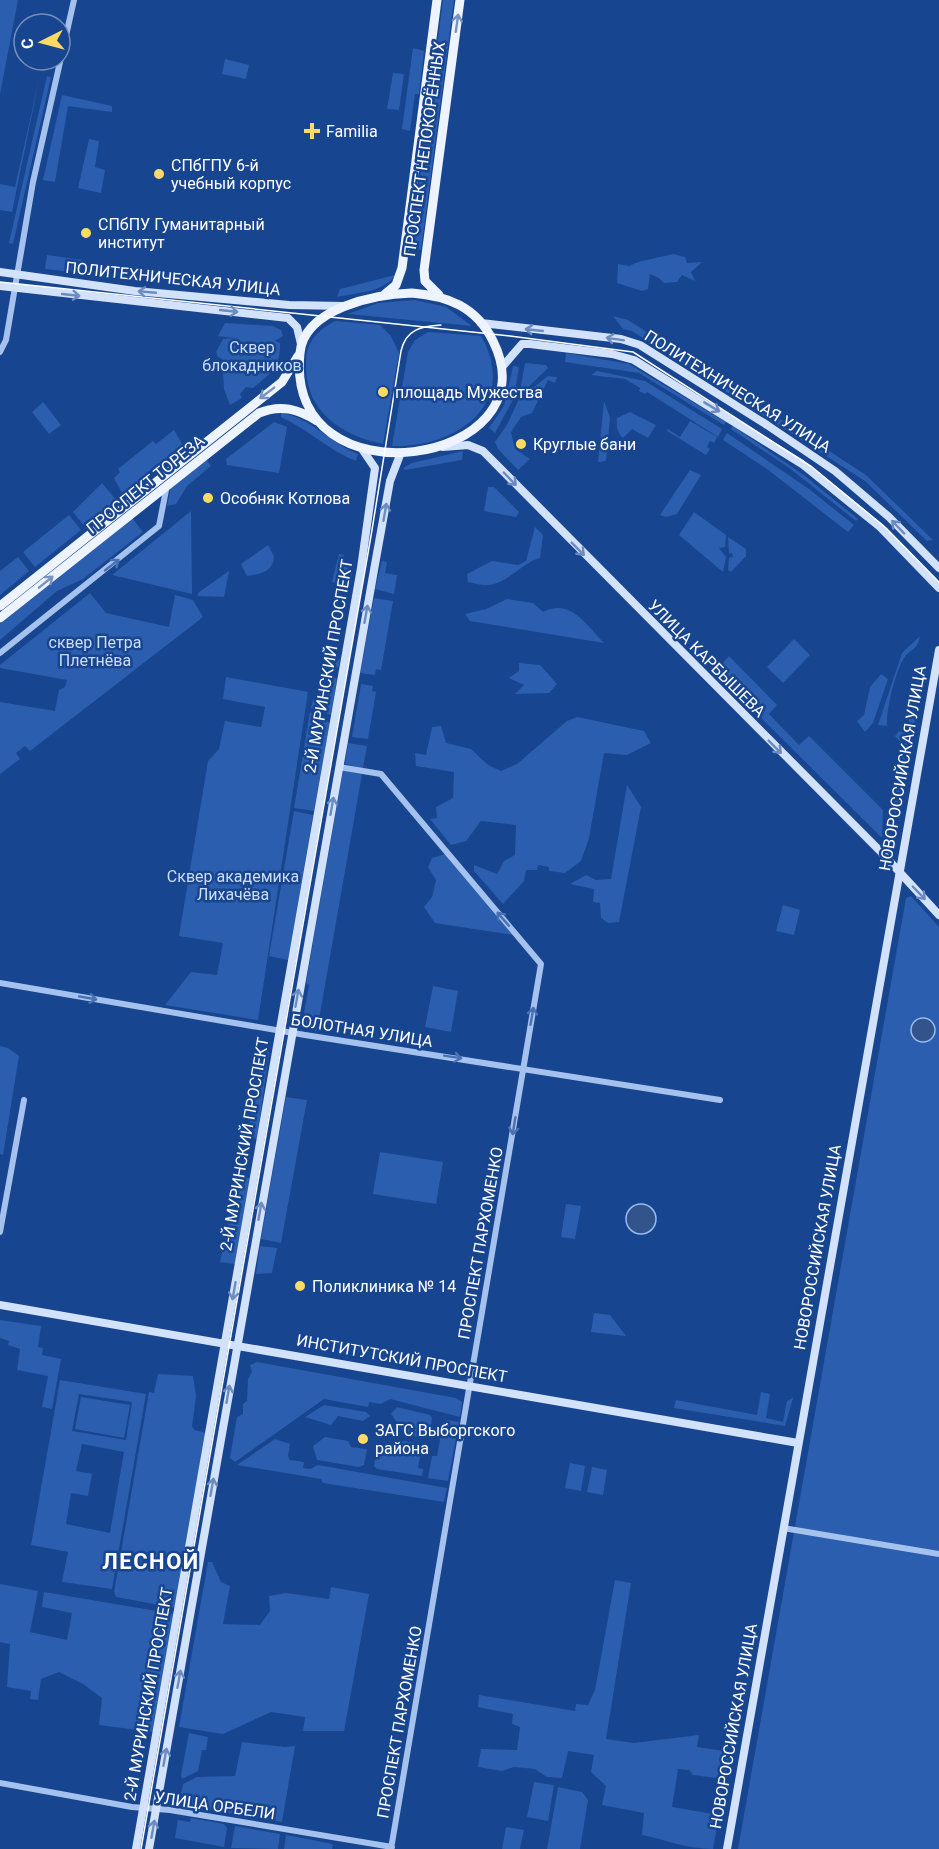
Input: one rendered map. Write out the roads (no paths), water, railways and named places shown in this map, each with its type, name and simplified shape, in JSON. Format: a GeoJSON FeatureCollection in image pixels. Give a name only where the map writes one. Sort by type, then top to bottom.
{"type":"FeatureCollection","features":[{"type":"Feature","properties":{"kind":"main road","name":"ПРОСПЕКТ НЕПОКОРЁННЫХ"},"geometry":{"type":"LineString","coordinates":[[385,294],[396,285],[402,268],[438,0]]}},
{"type":"Feature","properties":{"kind":"main road","name":"ПРОСПЕКТ НЕПОКОРЁННЫХ"},"geometry":{"type":"LineString","coordinates":[[441,296],[425,281],[424,270],[460,0]]}},
{"type":"Feature","properties":{"kind":"main road","name":"ПОЛИТЕХНИЧЕСКАЯ УЛИЦА"},"geometry":{"type":"LineString","coordinates":[[0,272],[14,282],[288,318],[297,327],[301,344]]}},
{"type":"Feature","properties":{"kind":"main road","name":"ПОЛИТЕХНИЧЕСКАЯ УЛИЦА"},"geometry":{"type":"LineString","coordinates":[[0,286],[14,282],[289,306],[344,306]]}},
{"type":"Feature","properties":{"kind":"main road"},"geometry":{"type":"LineString","coordinates":[[385,294],[441,296],[463,307],[481,323],[491,336],[503,366],[497,399],[485,418],[467,434],[443,447],[400,455],[362,449],[333,434],[319,422],[305,396],[300,354],[301,344],[318,323],[344,306],[385,294]]}},
{"type":"Feature","properties":{"kind":"main road","name":"ПОЛИТЕХНИЧЕСКАЯ УЛИЦА"},"geometry":{"type":"LineString","coordinates":[[481,323],[621,339],[640,345],[835,471],[889,517],[939,568]]}},
{"type":"Feature","properties":{"kind":"main road","name":"ПОЛИТЕХНИЧЕСКАЯ УЛИЦА"},"geometry":{"type":"LineString","coordinates":[[503,366],[522,344],[612,354],[634,360],[802,464],[837,490],[880,526],[939,588]]}},
{"type":"Feature","properties":{"kind":"main road","name":"ПРОСПЕКТ ТОРЕЗА"},"geometry":{"type":"LineString","coordinates":[[0,606],[282,382],[300,354]]}},
{"type":"Feature","properties":{"kind":"main road"},"geometry":{"type":"LineString","coordinates":[[662,376],[670,374],[671,363]]}},
{"type":"Feature","properties":{"kind":"main road","name":"ПРОСПЕКТ ТОРЕЗА"},"geometry":{"type":"LineString","coordinates":[[0,618],[253,417],[269,409],[293,409],[319,422]]}},
{"type":"Feature","properties":{"kind":"main road","name":"УЛИЦА КАРБЫШЕВА"},"geometry":{"type":"LineString","coordinates":[[443,447],[468,445],[483,451],[939,915]]}},
{"type":"Feature","properties":{"kind":"main road","name":"2-Й МУРИНСКИЙ ПРОСПЕКТ"},"geometry":{"type":"LineString","coordinates":[[136,1849],[359,579],[374,478],[373,462],[362,449]]}},
{"type":"Feature","properties":{"kind":"main road","name":"2-Й МУРИНСКИЙ ПРОСПЕКТ"},"geometry":{"type":"LineString","coordinates":[[149,1849],[390,481],[400,455]]}},
{"type":"Feature","properties":{"kind":"main road","name":"НОВОРОССИЙСКАЯ УЛИЦА"},"geometry":{"type":"LineString","coordinates":[[727,1849],[939,650]]}},
{"type":"Feature","properties":{"kind":"main road","name":"ИНСТИТУТСКИЙ ПРОСПЕКТ"},"geometry":{"type":"LineString","coordinates":[[0,1305],[798,1443]]}},
{"type":"Feature","properties":{"kind":"street"},"geometry":{"type":"LineString","coordinates":[[0,352],[6,340],[14,282],[33,182],[74,0]]}},
{"type":"Feature","properties":{"kind":"street"},"geometry":{"type":"LineString","coordinates":[[0,653],[159,526],[167,485]]}},
{"type":"Feature","properties":{"kind":"street","name":"ПРОСПЕКТ ПАРХОМЕНКО"},"geometry":{"type":"LineString","coordinates":[[339,767],[381,774],[542,964],[391,1848]]}},
{"type":"Feature","properties":{"kind":"street","name":"БОЛОТНАЯ УЛИЦА"},"geometry":{"type":"LineString","coordinates":[[0,983],[291,1033],[720,1100]]}},
{"type":"Feature","properties":{"kind":"street"},"geometry":{"type":"LineString","coordinates":[[0,1232],[24,1100]]}},
{"type":"Feature","properties":{"kind":"street"},"geometry":{"type":"LineString","coordinates":[[783,1528],[939,1554]]}},
{"type":"Feature","properties":{"kind":"street","name":"УЛИЦА ОРБЕЛИ"},"geometry":{"type":"LineString","coordinates":[[0,1783],[391,1848]]}},
{"type":"Feature","properties":{"kind":"tram line"},"geometry":{"type":"LineString","coordinates":[[0,282],[510,336],[633,352],[812,467],[886,528],[939,582]]}},
{"type":"Feature","properties":{"kind":"tram line"},"geometry":{"type":"LineString","coordinates":[[141,1849],[371,536],[401,351],[411,333],[427,326],[441,325]]}},
{"type":"Feature","properties":{"kind":"place","name":"Familia"},"geometry":{"type":"Point","coordinates":[312,131]}},
{"type":"Feature","properties":{"kind":"place","name":"СПбГПУ 6-й учебный корпус"},"geometry":{"type":"Point","coordinates":[159,174]}},
{"type":"Feature","properties":{"kind":"place","name":"СПбПУ Гуманитарный институт"},"geometry":{"type":"Point","coordinates":[86,233]}},
{"type":"Feature","properties":{"kind":"place","name":"площадь Мужества"},"geometry":{"type":"Point","coordinates":[383,392]}},
{"type":"Feature","properties":{"kind":"place","name":"Круглые бани"},"geometry":{"type":"Point","coordinates":[521,444]}},
{"type":"Feature","properties":{"kind":"place","name":"Особняк Котлова"},"geometry":{"type":"Point","coordinates":[208,498]}},
{"type":"Feature","properties":{"kind":"place","name":"Поликлиника № 14"},"geometry":{"type":"Point","coordinates":[300,1286]}},
{"type":"Feature","properties":{"kind":"place","name":"ЗАГС Выборгского района"},"geometry":{"type":"Point","coordinates":[363,1439]}},
{"type":"Feature","properties":{"kind":"district","name":"ЛЕСНОЙ"},"geometry":{"type":"Point","coordinates":[151,1561]}},
{"type":"Feature","properties":{"kind":"park label","name":"Сквер блокадников"},"geometry":{"type":"Point","coordinates":[252,356]}},
{"type":"Feature","properties":{"kind":"park label","name":"сквер Петра Плетнёва"},"geometry":{"type":"Point","coordinates":[95,651]}},
{"type":"Feature","properties":{"kind":"park label","name":"Сквер академика Лихачёва"},"geometry":{"type":"Point","coordinates":[233,885]}}]}
